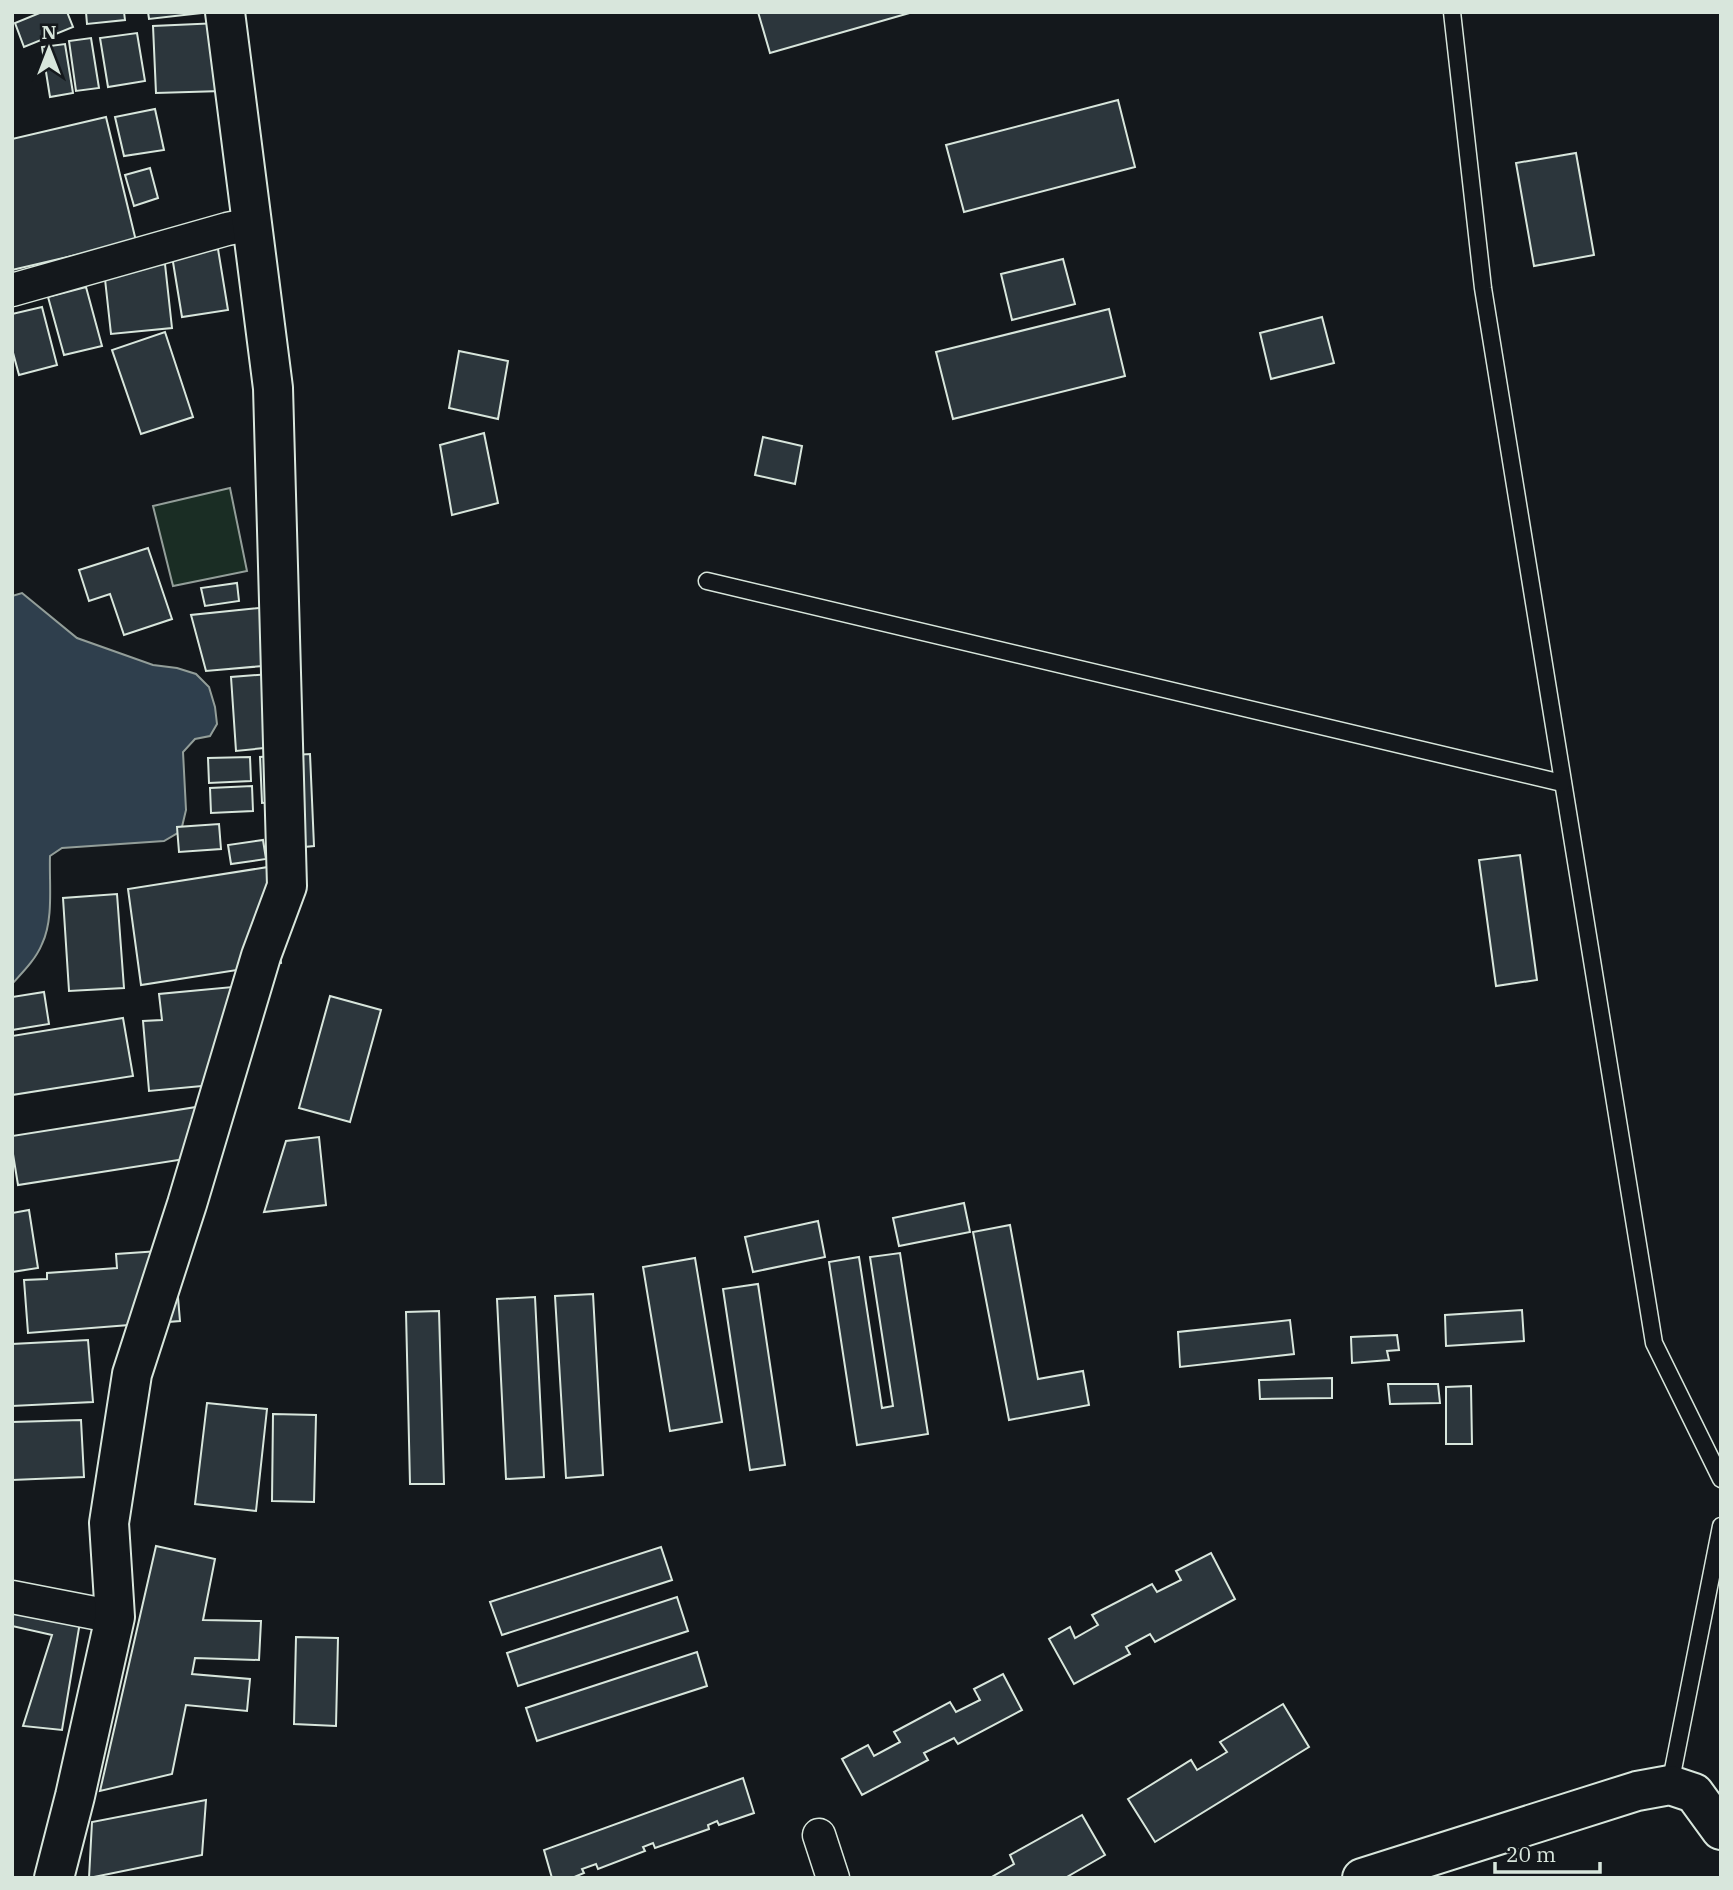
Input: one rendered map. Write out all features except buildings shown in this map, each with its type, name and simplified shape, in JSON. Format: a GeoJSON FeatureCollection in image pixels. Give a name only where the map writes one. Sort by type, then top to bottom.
{"type":"FeatureCollection","features":[{"type":"Feature","properties":{"kind":"street"},"geometry":{"type":"LineString","coordinates":[[54,1878],[115,1617],[109,1523],[132,1374],[187,1204],[261,956],[287,886],[273,388],[225,12]]}},
{"type":"Feature","properties":{"kind":"street"},"geometry":{"type":"LineString","coordinates":[[12,290],[228,229],[252,225]]}},
{"type":"Feature","properties":{"kind":"street"},"geometry":{"type":"LineString","coordinates":[[12,1597],[115,1617]]}},
{"type":"Feature","properties":{"kind":"street"},"geometry":{"type":"LineString","coordinates":[[1362,1878],[1637,1791],[1670,1785],[1694,1793],[1721,1830]]}},
{"type":"Feature","properties":{"kind":"street"},"geometry":{"type":"LineString","coordinates":[[819,1835],[833,1878]]}},
{"type":"Feature","properties":{"kind":"lane"},"geometry":{"type":"LineString","coordinates":[[1452,12],[1482,288],[1654,1343],[1721,1479]]}},
{"type":"Feature","properties":{"kind":"lane"},"geometry":{"type":"LineString","coordinates":[[707,581],[1562,783]]}},
{"type":"Feature","properties":{"kind":"lane"},"geometry":{"type":"LineString","coordinates":[[1670,1785],[1721,1526]]}},
{"type":"Feature","properties":{"kind":"green space"},"geometry":{"type":"Polygon","coordinates":[[[230,488],[247,571],[173,586],[153,506],[230,488]]]}},
{"type":"Feature","properties":{"kind":"water"},"geometry":{"type":"Polygon","coordinates":[[[22,593],[77,638],[153,665],[196,674],[209,687],[217,724],[210,736],[195,739],[183,752],[186,810],[181,831],[164,841],[62,848],[50,856],[50,912],[46,934],[36,955],[12,984],[12,596],[22,593]]]}}]}
